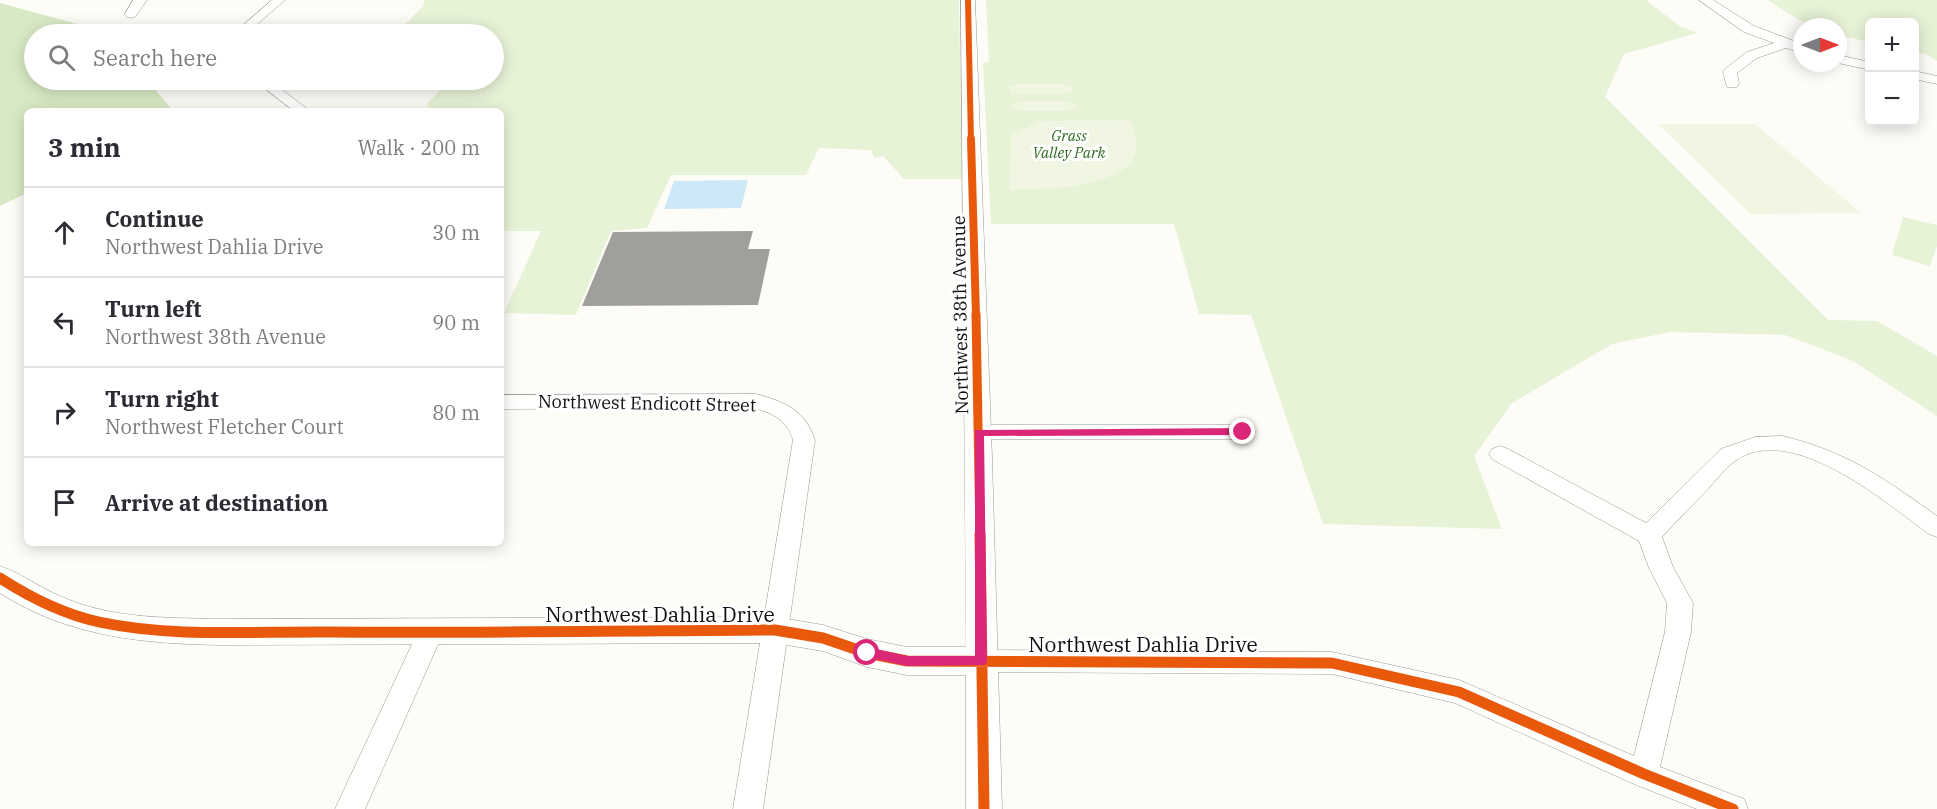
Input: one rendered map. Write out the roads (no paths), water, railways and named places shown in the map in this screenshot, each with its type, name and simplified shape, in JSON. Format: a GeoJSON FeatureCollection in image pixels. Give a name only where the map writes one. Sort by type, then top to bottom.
{"type":"FeatureCollection","features":[{"type":"Feature","properties":{"kind":"street"},"geometry":{"type":"LineString","coordinates":[[131,14],[141,0]]}},
{"type":"Feature","properties":{"kind":"street"},"geometry":{"type":"LineString","coordinates":[[251,24],[279,0]]}},
{"type":"Feature","properties":{"kind":"street","name":"Northwest 38th Avenue"},"geometry":{"type":"LineString","coordinates":[[968,0],[979,432],[984,809]]}},
{"type":"Feature","properties":{"kind":"street"},"geometry":{"type":"LineString","coordinates":[[1705,0],[1749,29],[1793,47]]}},
{"type":"Feature","properties":{"kind":"street"},"geometry":{"type":"LineString","coordinates":[[1732,84],[1730,72],[1752,55],[1784,44]]}},
{"type":"Feature","properties":{"kind":"street"},"geometry":{"type":"LineString","coordinates":[[1847,61],[1865,65]]}},
{"type":"Feature","properties":{"kind":"street"},"geometry":{"type":"LineString","coordinates":[[1919,76],[1937,80]]}},
{"type":"Feature","properties":{"kind":"street"},"geometry":{"type":"LineString","coordinates":[[275,90],[299,108]]}},
{"type":"Feature","properties":{"kind":"street","name":"Northwest Endicott Street"},"geometry":{"type":"LineString","coordinates":[[504,402],[756,401],[776,407],[791,416],[801,425],[804,440],[776,630]]}},
{"type":"Feature","properties":{"kind":"street"},"geometry":{"type":"LineString","coordinates":[[979,432],[1243,432]]}},
{"type":"Feature","properties":{"kind":"street"},"geometry":{"type":"LineString","coordinates":[[1649,535],[1728,454],[1754,443],[1781,444],[1814,450],[1864,477],[1937,528]]}},
{"type":"Feature","properties":{"kind":"street"},"geometry":{"type":"LineString","coordinates":[[1500,454],[1649,535],[1661,568],[1680,603],[1678,632],[1644,774]]}},
{"type":"Feature","properties":{"kind":"street","name":"Northwest Dahlia Drive"},"geometry":{"type":"LineString","coordinates":[[0,578],[28,597],[60,610],[115,625],[174,630],[430,633],[776,630],[823,638],[867,653],[907,661],[1332,663],[1459,692],[1644,774],[1733,809]]}},
{"type":"Feature","properties":{"kind":"street"},"geometry":{"type":"LineString","coordinates":[[748,809],[776,630]]}},
{"type":"Feature","properties":{"kind":"street"},"geometry":{"type":"LineString","coordinates":[[350,809],[430,633]]}},
{"type":"Feature","properties":{"kind":"water"},"geometry":{"type":"Polygon","coordinates":[[[748,180],[741,208],[664,209],[674,181],[748,180]]]}},
{"type":"Feature","properties":{"kind":"park label","name":"Grass Valley Park"},"geometry":{"type":"Point","coordinates":[1069,144]}}]}
